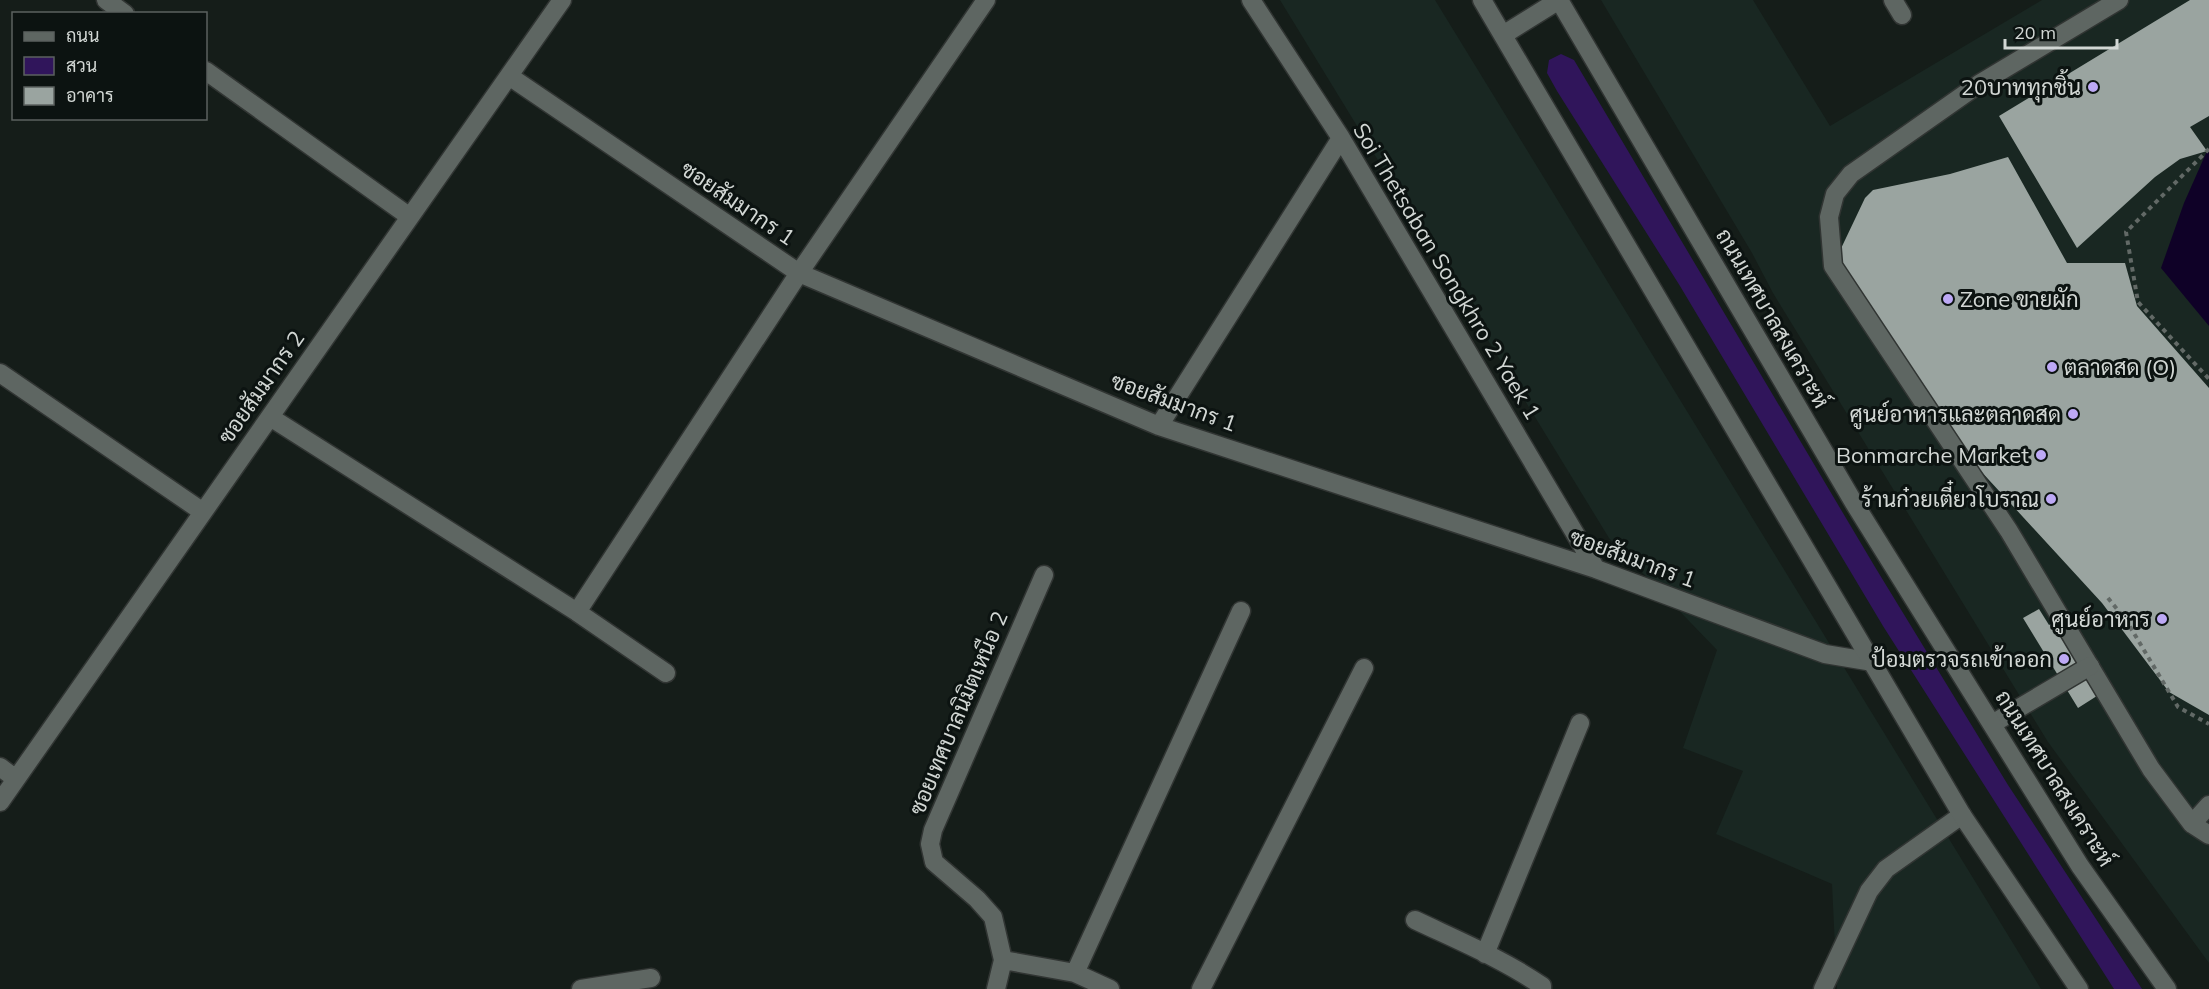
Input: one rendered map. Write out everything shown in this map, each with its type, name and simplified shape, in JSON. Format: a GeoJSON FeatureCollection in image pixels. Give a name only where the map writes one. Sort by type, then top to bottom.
{"type":"FeatureCollection","features":[{"type":"Feature","properties":{"kind":"street"},"geometry":{"type":"LineString","coordinates":[[106,0],[122,12]]}},
{"type":"Feature","properties":{"kind":"street","name":"ซอยสัมมากร 2"},"geometry":{"type":"LineString","coordinates":[[0,802],[562,0]]}},
{"type":"Feature","properties":{"kind":"street"},"geometry":{"type":"LineString","coordinates":[[577,612],[799,273],[986,0]]}},
{"type":"Feature","properties":{"kind":"street","name":"Soi Thetsaban Songkhro 2 Yaek 1"},"geometry":{"type":"LineString","coordinates":[[1251,0],[1341,138],[1596,569]]}},
{"type":"Feature","properties":{"kind":"street"},"geometry":{"type":"LineString","coordinates":[[1482,0],[1962,815],[2079,989]]}},
{"type":"Feature","properties":{"kind":"street"},"geometry":{"type":"LineString","coordinates":[[1503,35],[1559,0]]}},
{"type":"Feature","properties":{"kind":"street","name":"ถนนเทศบาลสงเคราะห์"},"geometry":{"type":"LineString","coordinates":[[1559,0],[1854,503],[2080,866],[2167,989]]}},
{"type":"Feature","properties":{"kind":"street"},"geometry":{"type":"LineString","coordinates":[[2119,0],[1979,84],[1851,174],[1835,194],[1829,217],[1833,266],[2009,531],[2151,769],[2192,824],[2209,835]]}},
{"type":"Feature","properties":{"kind":"street"},"geometry":{"type":"LineString","coordinates":[[207,72],[410,217]]}},
{"type":"Feature","properties":{"kind":"street","name":"ซอยสัมมากร 1"},"geometry":{"type":"LineString","coordinates":[[509,76],[799,273],[1159,426],[1596,569],[1825,654],[1873,662]]}},
{"type":"Feature","properties":{"kind":"street"},"geometry":{"type":"LineString","coordinates":[[1159,426],[1341,138]]}},
{"type":"Feature","properties":{"kind":"street"},"geometry":{"type":"LineString","coordinates":[[0,373],[203,512]]}},
{"type":"Feature","properties":{"kind":"street"},"geometry":{"type":"LineString","coordinates":[[270,417],[577,612],[666,673]]}},
{"type":"Feature","properties":{"kind":"street","name":"ซอยเทศบาลนิมิตเหนือ 2"},"geometry":{"type":"LineString","coordinates":[[996,989],[1003,960],[993,917],[977,899],[934,862],[930,844],[933,830],[1044,575]]}},
{"type":"Feature","properties":{"kind":"street"},"geometry":{"type":"LineString","coordinates":[[1075,973],[1241,611]]}},
{"type":"Feature","properties":{"kind":"street"},"geometry":{"type":"LineString","coordinates":[[1992,724],[2090,666]]}},
{"type":"Feature","properties":{"kind":"street"},"geometry":{"type":"LineString","coordinates":[[1201,989],[1364,668]]}},
{"type":"Feature","properties":{"kind":"street"},"geometry":{"type":"LineString","coordinates":[[1485,954],[1580,723]]}},
{"type":"Feature","properties":{"kind":"street"},"geometry":{"type":"LineString","coordinates":[[0,767],[16,778]]}},
{"type":"Feature","properties":{"kind":"street"},"geometry":{"type":"LineString","coordinates":[[2192,824],[2209,805]]}},
{"type":"Feature","properties":{"kind":"street"},"geometry":{"type":"LineString","coordinates":[[1822,989],[1869,891],[1886,869],[1962,815]]}},
{"type":"Feature","properties":{"kind":"street"},"geometry":{"type":"LineString","coordinates":[[1415,920],[1485,954],[1534,981],[1542,986],[1542,989]]}},
{"type":"Feature","properties":{"kind":"street"},"geometry":{"type":"LineString","coordinates":[[1003,960],[1075,973],[1110,989]]}},
{"type":"Feature","properties":{"kind":"street"},"geometry":{"type":"LineString","coordinates":[[581,989],[651,978]]}},
{"type":"Feature","properties":{"kind":"path"},"geometry":{"type":"LineString","coordinates":[[2209,149],[2126,232],[2138,302],[2209,379]]}},
{"type":"Feature","properties":{"kind":"path"},"geometry":{"type":"LineString","coordinates":[[2108,598],[2126,620],[2178,707],[2209,724]]}},
{"type":"Feature","properties":{"kind":"shaded area"},"geometry":{"type":"Polygon","coordinates":[[[1280,0],[1435,0],[2041,989],[1837,989],[1832,884],[1716,834],[1743,771],[1683,748],[1717,650],[1609,538],[1280,0]]]}},
{"type":"Feature","properties":{"kind":"shaded area","name":"Bonmarche Market"},"geometry":{"type":"Polygon","coordinates":[[[1601,0],[1753,0],[1830,126],[2042,0],[2209,0],[2209,963],[2048,742],[1773,293],[1752,253],[1601,0]]]}},
{"type":"Feature","properties":{"kind":"shaded area"},"geometry":{"type":"Polygon","coordinates":[[[2207,151],[2209,151],[2209,326],[2161,268],[2184,203],[2207,151]]]}},
{"type":"Feature","properties":{"kind":"green space"},"geometry":{"type":"Polygon","coordinates":[[[1561,54],[1574,60],[1875,567],[2008,785],[2142,989],[2114,989],[1883,626],[1680,286],[1557,91],[1547,73],[1549,60],[1561,54]]]}},
{"type":"Feature","properties":{"kind":"building"},"geometry":{"type":"Polygon","coordinates":[[[2190,0],[2209,0],[2209,116],[2190,127],[2207,151],[2180,159],[2155,177],[2077,248],[1999,116],[2190,0]]]}},
{"type":"Feature","properties":{"kind":"building","name":"ตลาดสด (O)"},"geometry":{"type":"Polygon","coordinates":[[[2008,157],[2067,263],[2125,263],[2137,306],[2209,388],[2209,715],[2169,692],[2102,603],[1955,443],[1836,259],[1865,198],[1873,190],[1950,174],[2008,157]]]}},
{"type":"Feature","properties":{"kind":"building","name":"ป้อมตรวจรถเข้าออก"},"geometry":{"type":"Polygon","coordinates":[[[2039,609],[2049,625],[2057,621],[2100,694],[2078,708],[2023,618],[2039,609]]]}},
{"type":"Feature","properties":{"kind":"place","name":"20บาททุกชิ้น"},"geometry":{"type":"Point","coordinates":[2093,87]}},
{"type":"Feature","properties":{"kind":"place","name":"Zone ขายผัก"},"geometry":{"type":"Point","coordinates":[1948,299]}},
{"type":"Feature","properties":{"kind":"place","name":"ตลาดสด (O)"},"geometry":{"type":"Point","coordinates":[2052,367]}},
{"type":"Feature","properties":{"kind":"place","name":"ศูนย์อาหารและตลาดสด"},"geometry":{"type":"Point","coordinates":[2073,414]}},
{"type":"Feature","properties":{"kind":"place","name":"Bonmarche Market"},"geometry":{"type":"Point","coordinates":[2041,455]}},
{"type":"Feature","properties":{"kind":"place","name":"ร้านก๋วยเตี๋ยวโบราณ"},"geometry":{"type":"Point","coordinates":[2051,499]}},
{"type":"Feature","properties":{"kind":"place","name":"ศูนย์อาหาร"},"geometry":{"type":"Point","coordinates":[2162,619]}},
{"type":"Feature","properties":{"kind":"place","name":"ป้อมตรวจรถเข้าออก"},"geometry":{"type":"Point","coordinates":[2064,659]}}]}
